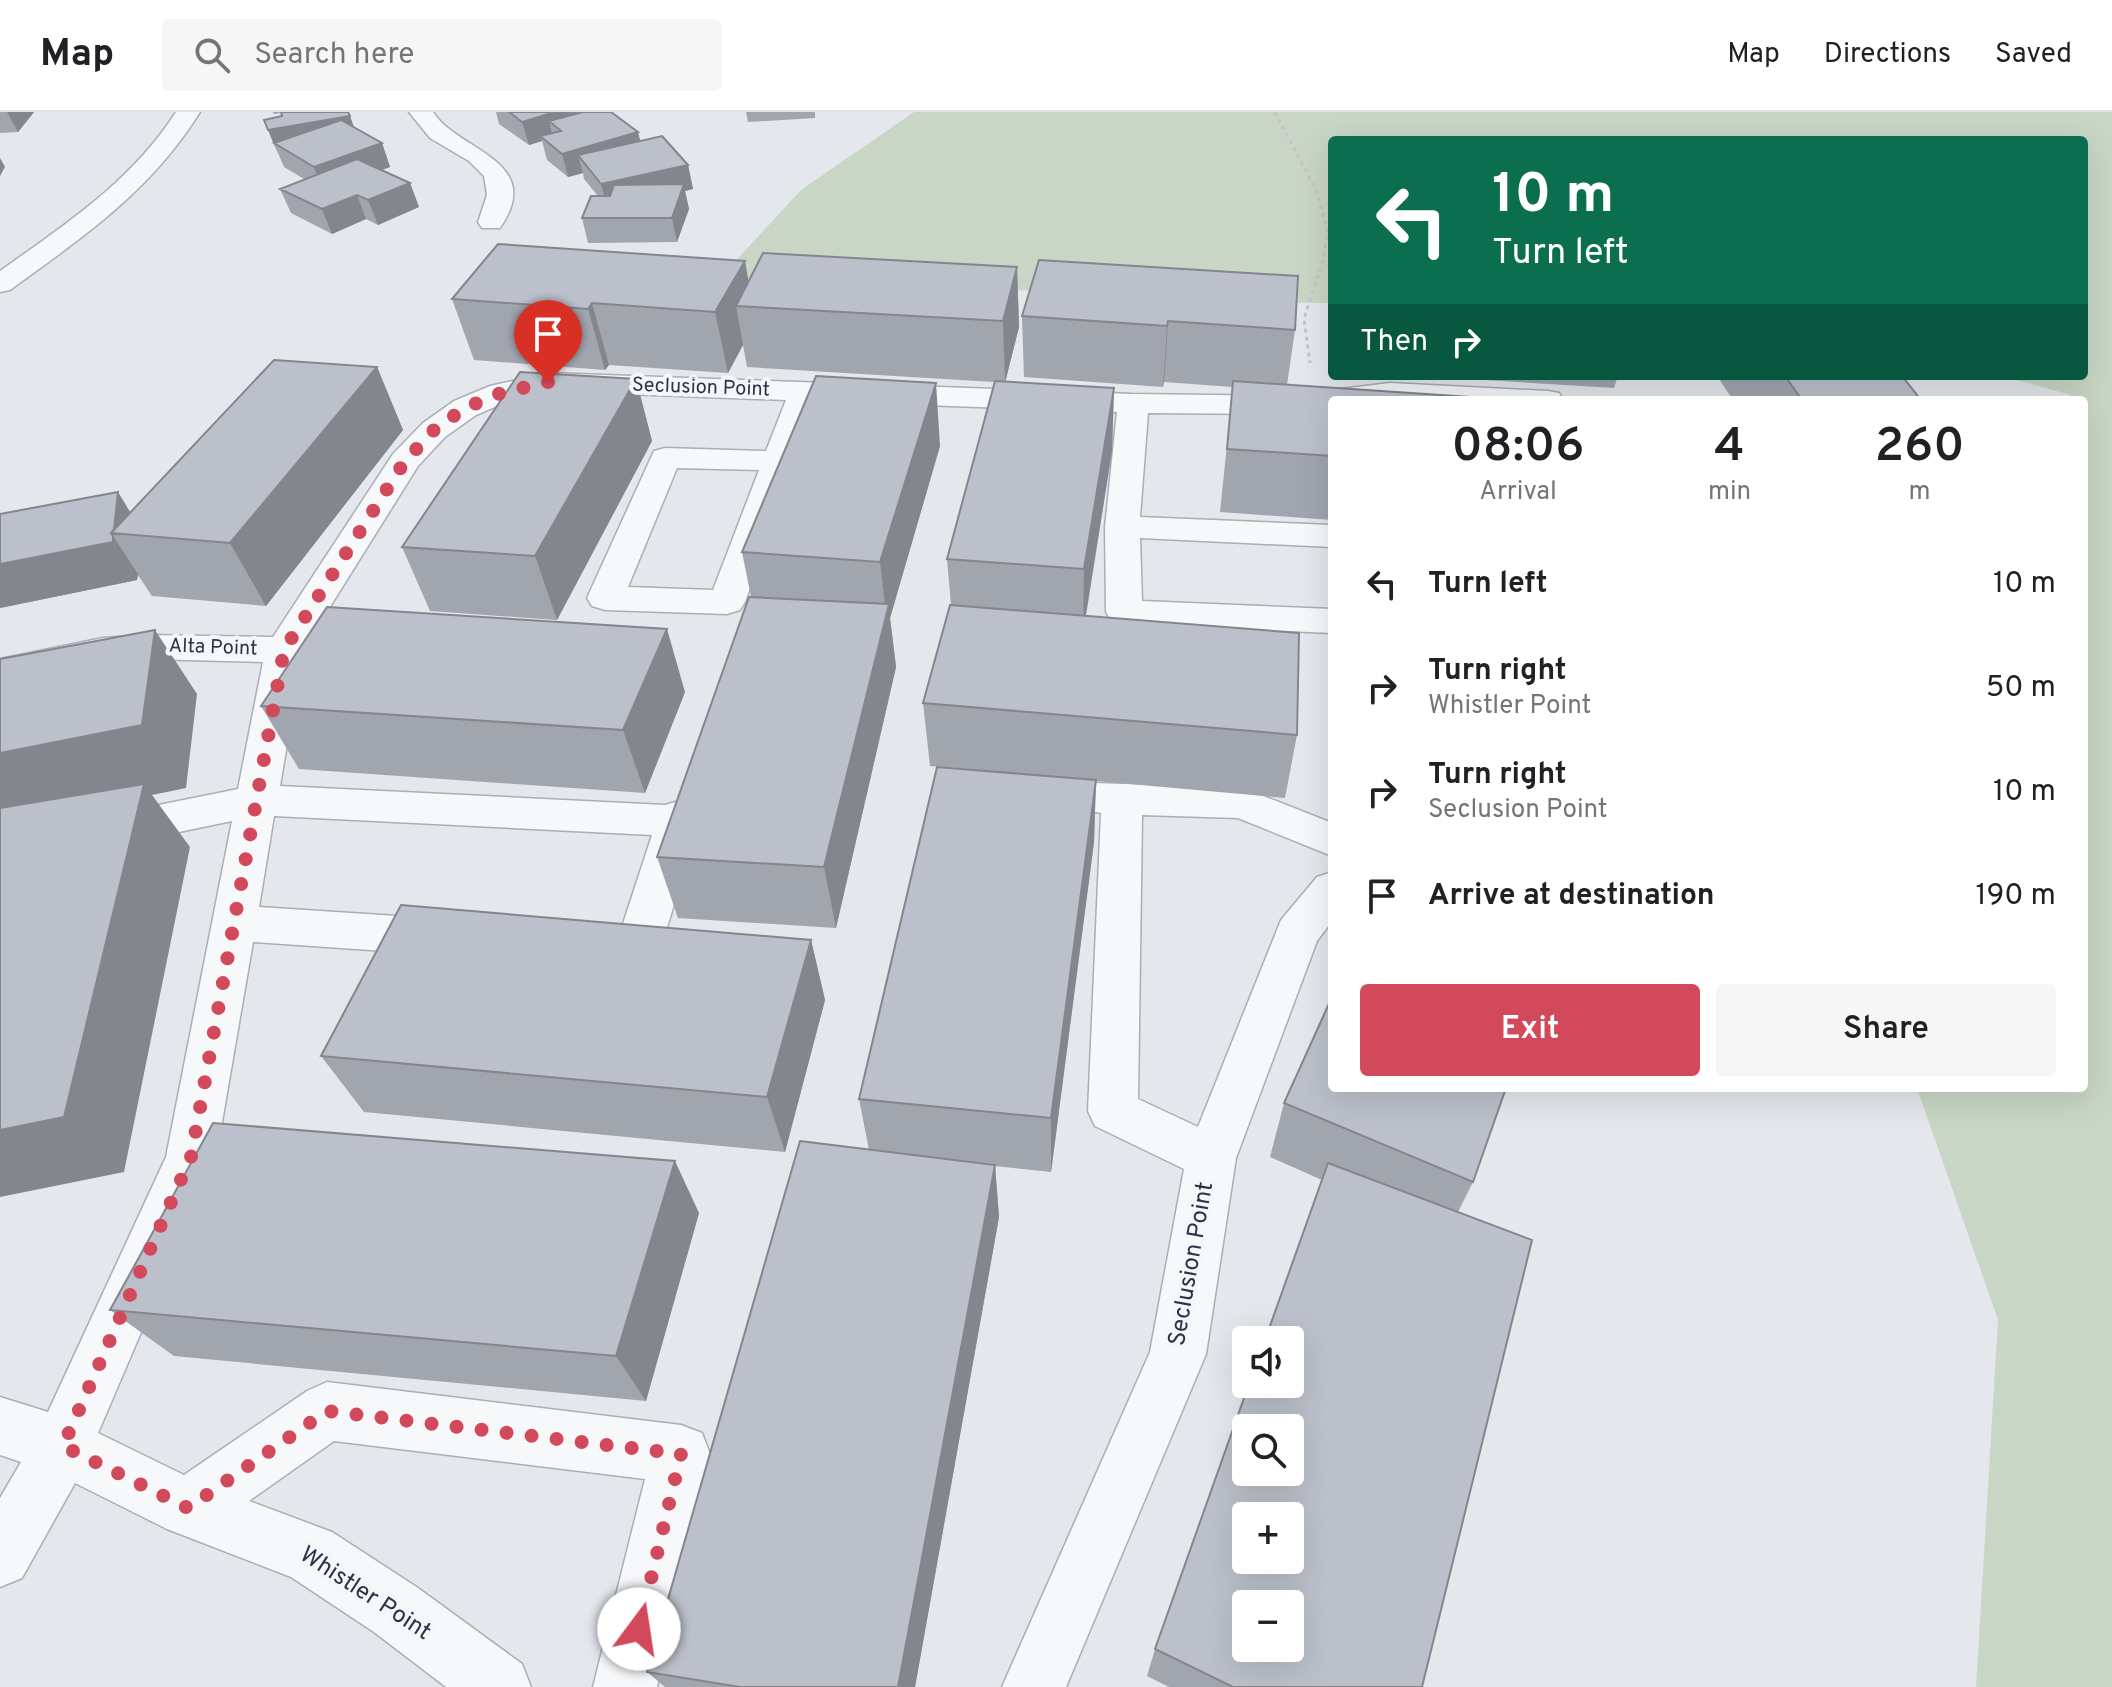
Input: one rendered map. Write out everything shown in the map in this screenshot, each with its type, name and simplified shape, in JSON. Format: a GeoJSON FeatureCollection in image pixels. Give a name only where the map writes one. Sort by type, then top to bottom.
{"type":"FeatureCollection","features":[{"type":"Feature","properties":{"kind":"street"},"geometry":{"type":"LineString","coordinates":[[0,284],[103,210],[148,169],[175,136],[188,112]]}},
{"type":"Feature","properties":{"kind":"street"},"geometry":{"type":"LineString","coordinates":[[421,112],[429,128],[479,156],[493,173],[500,191],[491,222]]}},
{"type":"Feature","properties":{"kind":"street","name":"Seclusion Point"},"geometry":{"type":"LineString","coordinates":[[0,1556],[63,1446],[191,1157],[284,650],[405,461],[434,430],[465,408],[501,393],[548,382],[1133,403],[1283,405],[1328,399]]}},
{"type":"Feature","properties":{"kind":"street"},"geometry":{"type":"LineString","coordinates":[[776,461],[665,458],[605,598],[727,602],[776,461],[804,392]]}},
{"type":"Feature","properties":{"kind":"street","name":"Seclusion Point"},"geometry":{"type":"LineString","coordinates":[[1357,396],[1390,392],[1469,396]]}},
{"type":"Feature","properties":{"kind":"street"},"geometry":{"type":"LineString","coordinates":[[1133,403],[1122,527],[1124,612],[1328,621]]}},
{"type":"Feature","properties":{"kind":"street"},"geometry":{"type":"LineString","coordinates":[[1122,527],[1328,536]]}},
{"type":"Feature","properties":{"kind":"street","name":"Alta Point"},"geometry":{"type":"LineString","coordinates":[[0,672],[103,650],[147,647],[284,650]]}},
{"type":"Feature","properties":{"kind":"street"},"geometry":{"type":"LineString","coordinates":[[590,948],[658,952],[678,821],[691,778]]}},
{"type":"Feature","properties":{"kind":"street"},"geometry":{"type":"LineString","coordinates":[[1064,797],[1243,803],[1328,838]]}},
{"type":"Feature","properties":{"kind":"street"},"geometry":{"type":"LineString","coordinates":[[1122,799],[1113,1111],[1211,1158]]}},
{"type":"Feature","properties":{"kind":"street"},"geometry":{"type":"LineString","coordinates":[[0,853],[258,800],[678,821]]}},
{"type":"Feature","properties":{"kind":"street","name":"Seclusion Point"},"geometry":{"type":"LineString","coordinates":[[1034,1687],[1178,1354],[1211,1158],[1297,933],[1328,894]]}},
{"type":"Feature","properties":{"kind":"street"},"geometry":{"type":"LineString","coordinates":[[234,923],[482,940]]}},
{"type":"Feature","properties":{"kind":"street"},"geometry":{"type":"LineString","coordinates":[[188,1508],[327,1411],[681,1454],[625,1687]]}},
{"type":"Feature","properties":{"kind":"street","name":"Whistler Point"},"geometry":{"type":"LineString","coordinates":[[0,1426],[63,1446],[188,1508],[310,1554],[396,1610],[499,1687]]}},
{"type":"Feature","properties":{"kind":"path"},"geometry":{"type":"LineString","coordinates":[[1275,112],[1316,190],[1328,231],[1304,319],[1315,401]]}},
{"type":"Feature","properties":{"kind":"green space"},"geometry":{"type":"Polygon","coordinates":[[[914,112],[2112,112],[2112,1687],[1976,1687],[1998,1320],[1918,1092],[2088,1092],[2088,396],[2071,396],[2017,380],[2088,380],[2088,136],[1328,136],[1328,303],[1038,299],[1037,291],[718,280],[801,190],[914,112]]]}},
{"type":"Feature","properties":{"kind":"building"},"geometry":{"type":"Polygon","coordinates":[[[281,112],[348,112],[350,116],[268,130],[264,120],[282,116],[281,112]]]}},
{"type":"Feature","properties":{"kind":"building"},"geometry":{"type":"Polygon","coordinates":[[[509,112],[555,112],[522,122],[509,112]]]}},
{"type":"Feature","properties":{"kind":"building"},"geometry":{"type":"Polygon","coordinates":[[[583,112],[611,112],[638,132],[562,154],[540,136],[561,131],[549,121],[583,112]]]}},
{"type":"Feature","properties":{"kind":"building"},"geometry":{"type":"Polygon","coordinates":[[[341,120],[382,143],[314,167],[274,143],[341,120]]]}},
{"type":"Feature","properties":{"kind":"building"},"geometry":{"type":"Polygon","coordinates":[[[662,136],[688,165],[601,184],[578,155],[662,136]]]}},
{"type":"Feature","properties":{"kind":"building"},"geometry":{"type":"Polygon","coordinates":[[[357,159],[410,183],[368,200],[357,195],[322,209],[280,189],[357,159]]]}},
{"type":"Feature","properties":{"kind":"building"},"geometry":{"type":"Polygon","coordinates":[[[684,184],[672,218],[582,218],[591,196],[610,196],[614,185],[684,184]]]}},
{"type":"Feature","properties":{"kind":"building"},"geometry":{"type":"Polygon","coordinates":[[[498,244],[745,261],[715,312],[592,303],[588,309],[452,299],[498,244]]]}},
{"type":"Feature","properties":{"kind":"building"},"geometry":{"type":"Polygon","coordinates":[[[763,253],[1017,267],[1003,321],[736,306],[763,253]]]}},
{"type":"Feature","properties":{"kind":"building"},"geometry":{"type":"Polygon","coordinates":[[[1039,260],[1298,276],[1295,330],[1168,321],[1167,326],[1022,316],[1039,260]]]}},
{"type":"Feature","properties":{"kind":"building"},"geometry":{"type":"Polygon","coordinates":[[[274,360],[377,367],[230,543],[111,533],[274,360]]]}},
{"type":"Feature","properties":{"kind":"building"},"geometry":{"type":"Polygon","coordinates":[[[520,372],[636,379],[535,556],[402,547],[520,372]]]}},
{"type":"Feature","properties":{"kind":"building"},"geometry":{"type":"Polygon","coordinates":[[[816,376],[936,383],[880,562],[742,552],[816,376]]]}},
{"type":"Feature","properties":{"kind":"building"},"geometry":{"type":"Polygon","coordinates":[[[1788,380],[1905,380],[1918,396],[1799,396],[1788,380]]]}},
{"type":"Feature","properties":{"kind":"building"},"geometry":{"type":"Polygon","coordinates":[[[995,381],[1114,388],[1084,569],[947,559],[995,381]]]}},
{"type":"Feature","properties":{"kind":"building"},"geometry":{"type":"Polygon","coordinates":[[[1233,381],[1456,396],[1328,396],[1328,456],[1227,449],[1233,381]]]}},
{"type":"Feature","properties":{"kind":"building"},"geometry":{"type":"Polygon","coordinates":[[[118,492],[111,533],[113,542],[0,564],[0,514],[118,492]]]}},
{"type":"Feature","properties":{"kind":"building"},"geometry":{"type":"Polygon","coordinates":[[[749,597],[889,604],[824,867],[657,857],[749,597]]]}},
{"type":"Feature","properties":{"kind":"building"},"geometry":{"type":"Polygon","coordinates":[[[950,605],[1299,633],[1297,735],[923,703],[950,605]]]}},
{"type":"Feature","properties":{"kind":"building"},"geometry":{"type":"Polygon","coordinates":[[[327,607],[667,629],[623,730],[261,706],[327,607]]]}},
{"type":"Feature","properties":{"kind":"building"},"geometry":{"type":"Polygon","coordinates":[[[155,630],[142,725],[0,753],[0,659],[155,630]]]}},
{"type":"Feature","properties":{"kind":"building"},"geometry":{"type":"Polygon","coordinates":[[[937,767],[1096,780],[1051,1118],[859,1099],[937,767]]]}},
{"type":"Feature","properties":{"kind":"building"},"geometry":{"type":"Polygon","coordinates":[[[144,784],[64,1117],[0,1130],[0,808],[144,784]]]}},
{"type":"Feature","properties":{"kind":"building"},"geometry":{"type":"Polygon","coordinates":[[[401,905],[811,940],[767,1097],[321,1056],[401,905]]]}},
{"type":"Feature","properties":{"kind":"building"},"geometry":{"type":"Polygon","coordinates":[[[1328,1006],[1328,1092],[1505,1092],[1473,1182],[1284,1103],[1328,1006]]]}},
{"type":"Feature","properties":{"kind":"building"},"geometry":{"type":"Polygon","coordinates":[[[213,1123],[675,1161],[616,1356],[110,1310],[213,1123]]]}},
{"type":"Feature","properties":{"kind":"building"},"geometry":{"type":"Polygon","coordinates":[[[800,1141],[995,1165],[898,1687],[740,1687],[647,1672],[800,1141]]]}},
{"type":"Feature","properties":{"kind":"building"},"geometry":{"type":"Polygon","coordinates":[[[1328,1163],[1532,1240],[1422,1687],[1233,1687],[1155,1649],[1232,1432],[1232,1486],[1304,1486],[1304,1414],[1238,1414],[1244,1398],[1304,1398],[1304,1326],[1270,1326],[1328,1163]]]}},
{"type":"Feature","properties":{"kind":"route"},"geometry":{"type":"LineString","coordinates":[[548,382],[501,393],[465,408],[434,430],[405,461],[284,650],[191,1157],[63,1446],[188,1508],[327,1411],[681,1454],[639,1629]]}}]}
